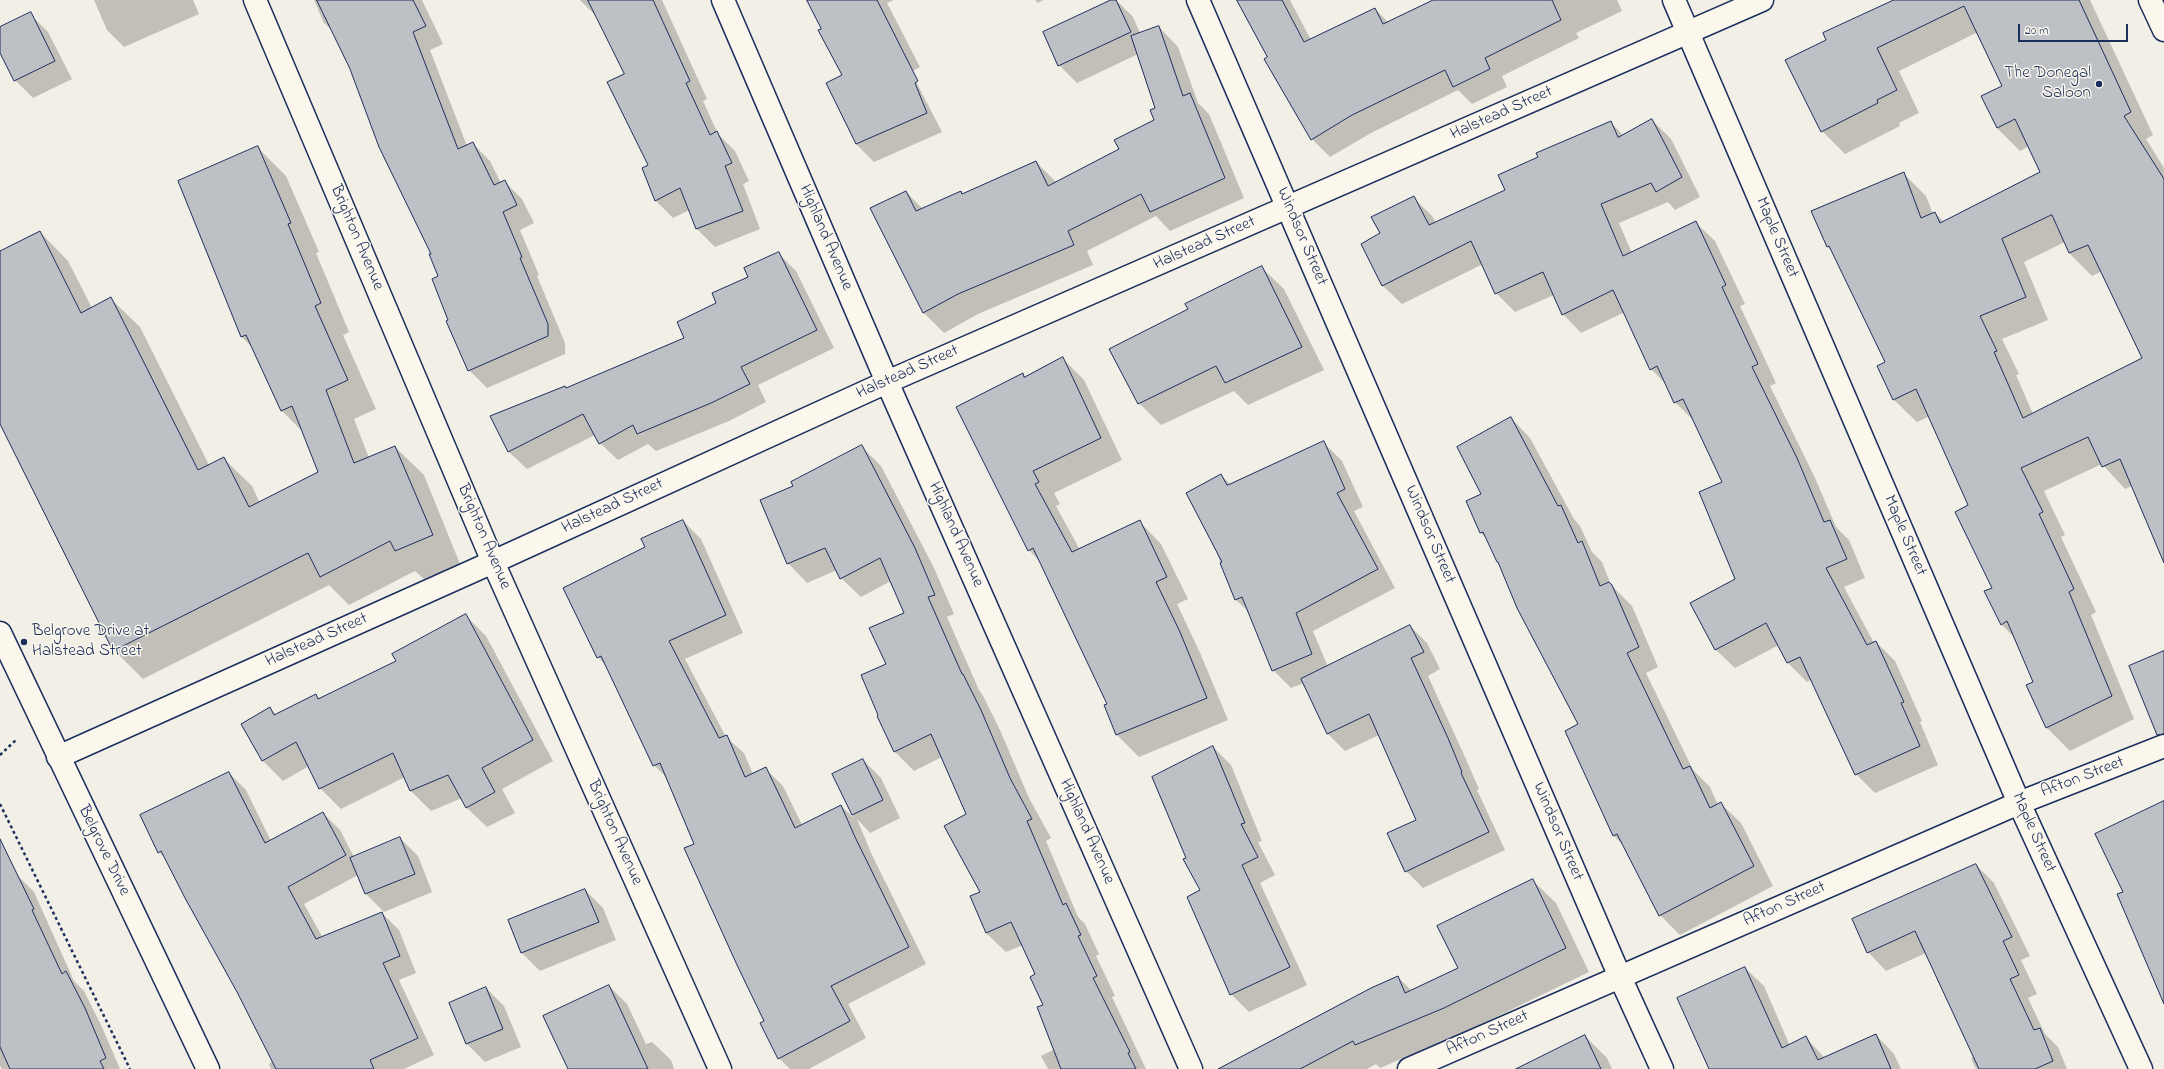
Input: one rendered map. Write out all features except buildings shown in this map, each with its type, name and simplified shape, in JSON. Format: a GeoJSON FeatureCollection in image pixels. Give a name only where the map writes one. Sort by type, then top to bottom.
{"type":"FeatureCollection","features":[{"type":"Feature","properties":{"kind":"street","name":"Brighton Avenue"},"geometry":{"type":"LineString","coordinates":[[256,0],[493,562],[720,1069]]}},
{"type":"Feature","properties":{"kind":"street","name":"Highland Avenue"},"geometry":{"type":"LineString","coordinates":[[723,0],[887,382],[1191,1069]]}},
{"type":"Feature","properties":{"kind":"street","name":"Windsor Street"},"geometry":{"type":"LineString","coordinates":[[1198,0],[1289,207],[1620,977],[1662,1069]]}},
{"type":"Feature","properties":{"kind":"street","name":"Maple Street"},"geometry":{"type":"LineString","coordinates":[[1674,0],[2019,803],[2141,1069]]}},
{"type":"Feature","properties":{"kind":"street","name":"Halstead Street"},"geometry":{"type":"LineString","coordinates":[[58,757],[493,562],[887,382],[1762,0]]}},
{"type":"Feature","properties":{"kind":"street"},"geometry":{"type":"LineString","coordinates":[[2150,0],[2164,30]]}},
{"type":"Feature","properties":{"kind":"street","name":"Belgrove Drive"},"geometry":{"type":"LineString","coordinates":[[0,633],[208,1069]]}},
{"type":"Feature","properties":{"kind":"street","name":"Afton Street"},"geometry":{"type":"LineString","coordinates":[[1408,1069],[2019,803],[2164,746]]}},
{"type":"Feature","properties":{"kind":"path"},"geometry":{"type":"LineString","coordinates":[[0,804],[130,1069]]}},
{"type":"Feature","properties":{"kind":"place","name":"The Donegal Saloon"},"geometry":{"type":"Point","coordinates":[2099,84]}},
{"type":"Feature","properties":{"kind":"place","name":"Belgrove Drive at Halstead Street"},"geometry":{"type":"Point","coordinates":[24,642]}}]}
